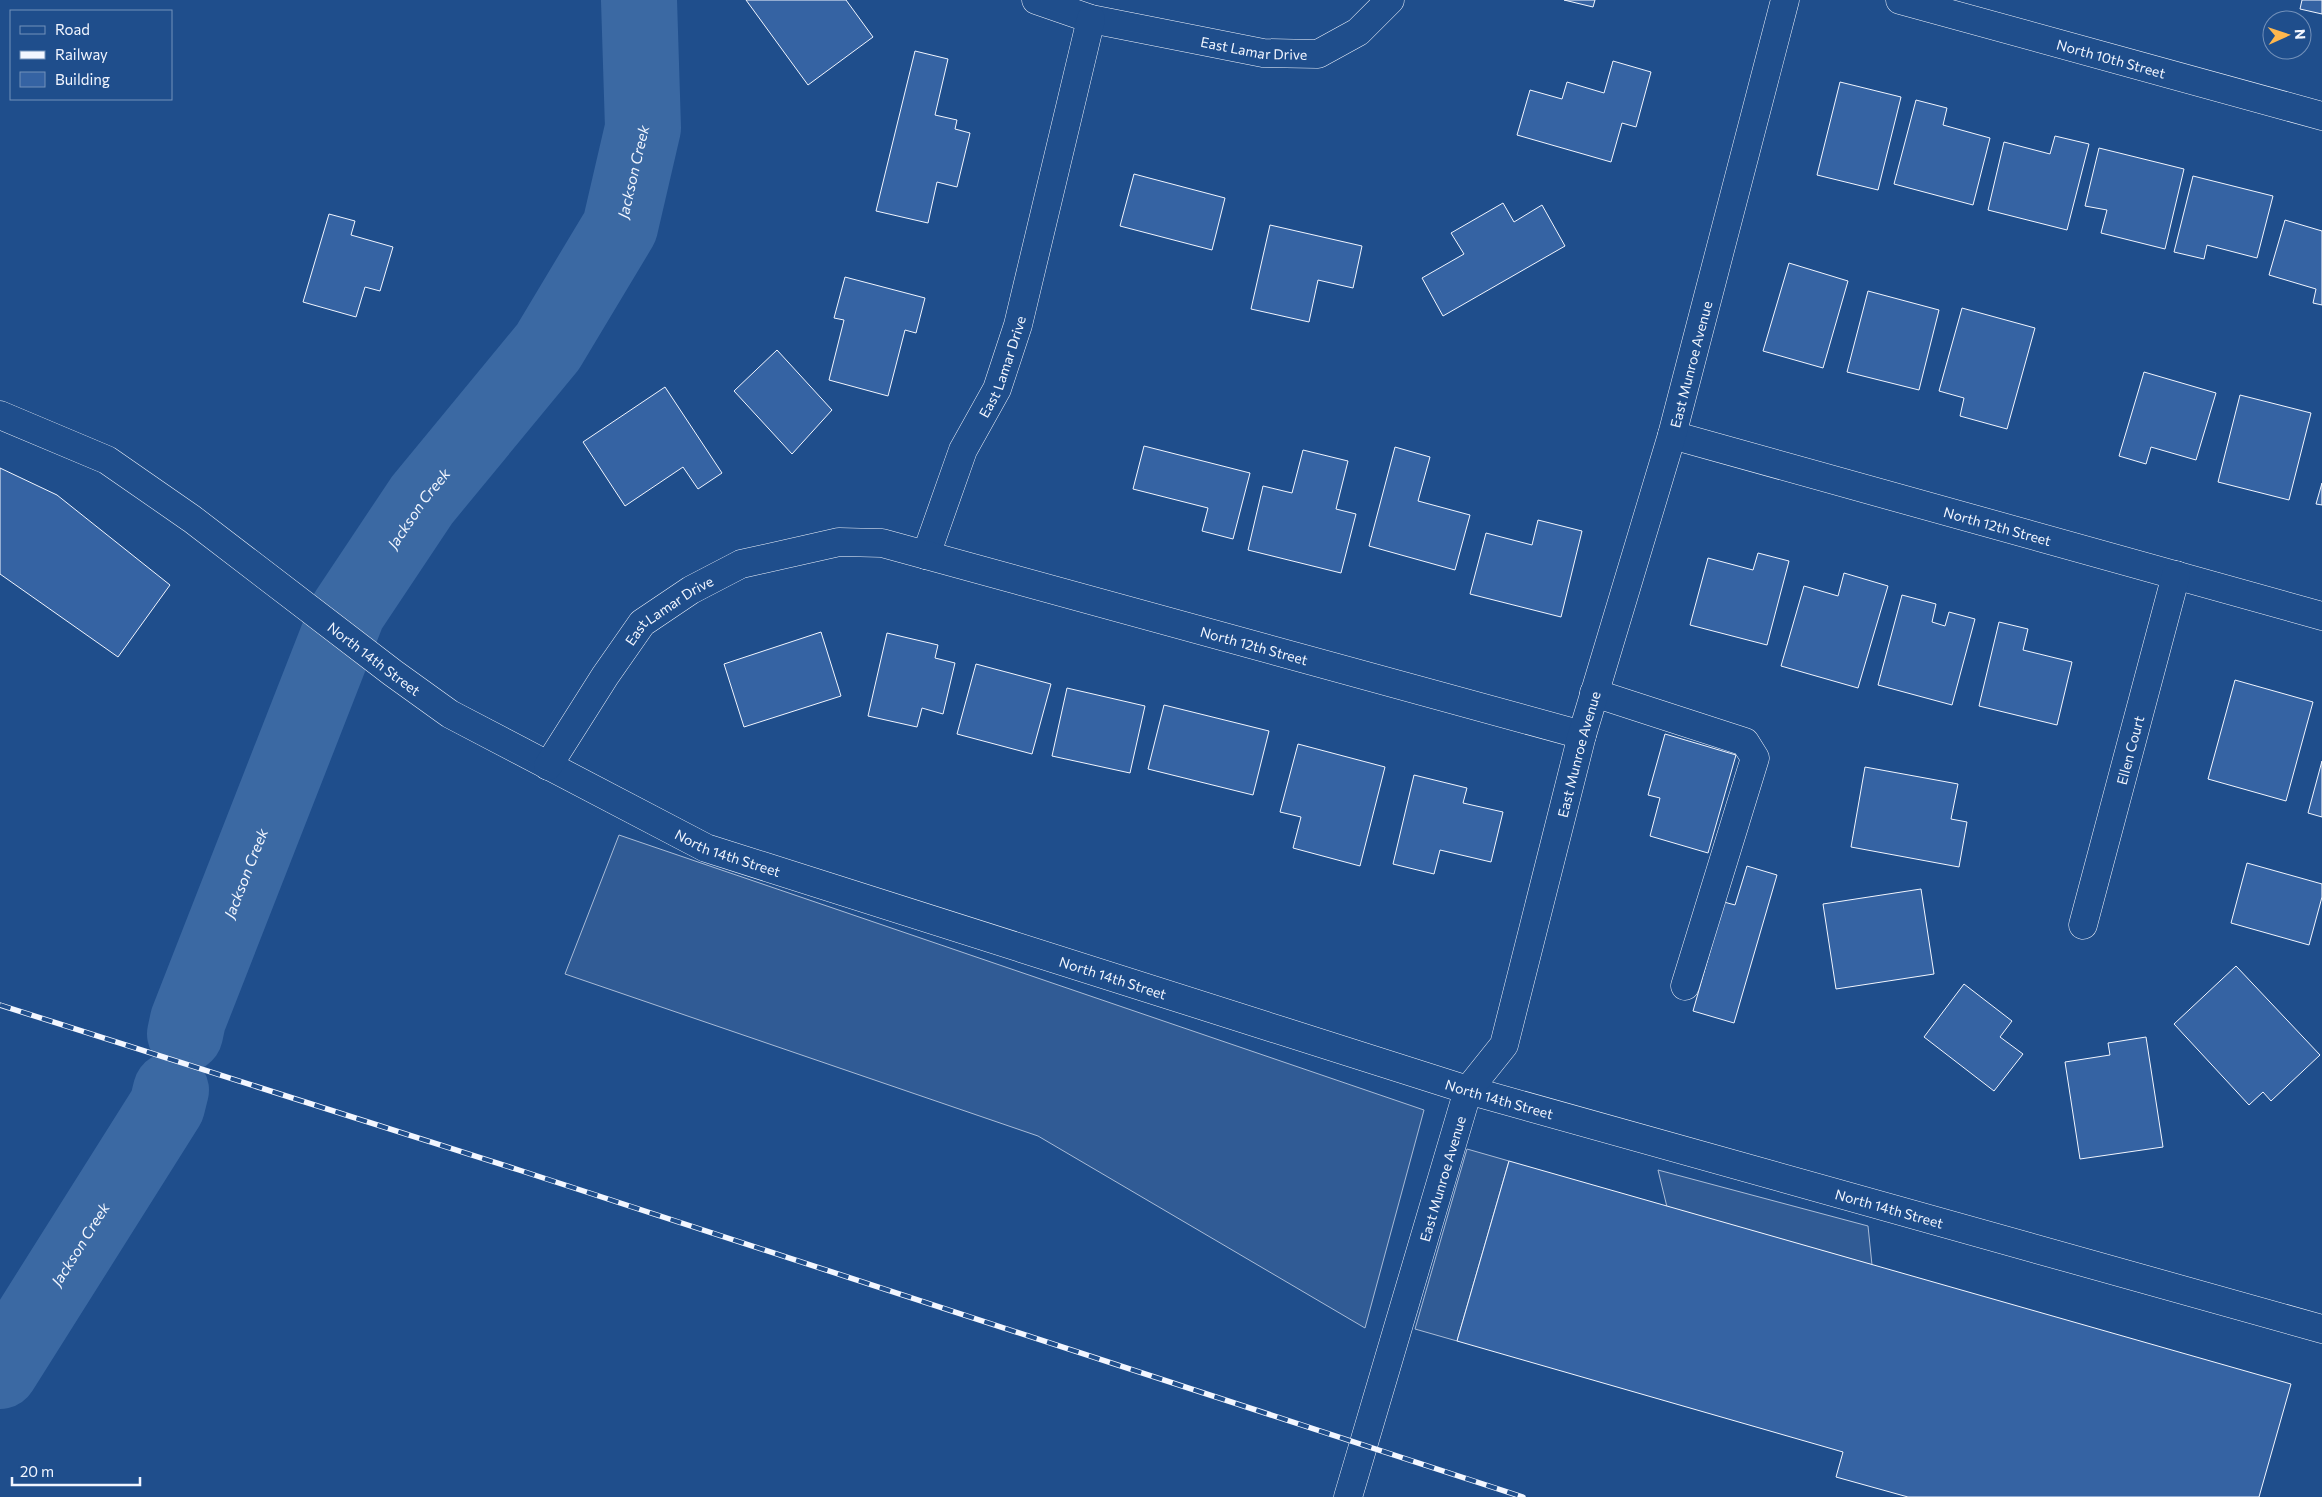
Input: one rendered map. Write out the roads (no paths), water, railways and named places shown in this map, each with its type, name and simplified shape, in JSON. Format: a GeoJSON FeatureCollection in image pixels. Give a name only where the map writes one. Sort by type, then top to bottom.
{"type":"FeatureCollection","features":[{"type":"Feature","properties":{"kind":"street"},"geometry":{"type":"LineString","coordinates":[[1036,0],[1091,19]]}},
{"type":"Feature","properties":{"kind":"street","name":"East Lamar Drive"},"geometry":{"type":"LineString","coordinates":[[548,766],[605,676],[642,623],[691,590],[741,564],[839,542],[882,543],[926,555],[963,450],[997,389],[1018,325],[1091,19],[1263,53],[1318,54],[1358,32],[1390,0]]}},
{"type":"Feature","properties":{"kind":"street","name":"East Munroe Avenue"},"geometry":{"type":"LineString","coordinates":[[1348,1497],[1468,1090],[1504,1045],[1582,735],[1672,435],[1785,0]]}},
{"type":"Feature","properties":{"kind":"street","name":"North 10th Street"},"geometry":{"type":"LineString","coordinates":[[1900,0],[2322,116]]}},
{"type":"Feature","properties":{"kind":"street","name":"North 14th Street"},"geometry":{"type":"LineString","coordinates":[[0,415],[107,460],[192,519],[393,673],[450,714],[706,848],[1468,1090],[2322,1330]]}},
{"type":"Feature","properties":{"kind":"street","name":"North 12th Street"},"geometry":{"type":"LineString","coordinates":[[1672,435],[2322,616]]}},
{"type":"Feature","properties":{"kind":"street","name":"North 12th Street"},"geometry":{"type":"LineString","coordinates":[[926,555],[1582,735]]}},
{"type":"Feature","properties":{"kind":"street","name":"Ellen Court"},"geometry":{"type":"LineString","coordinates":[[2084,925],[2176,575]]}},
{"type":"Feature","properties":{"kind":"street"},"geometry":{"type":"LineString","coordinates":[[1594,693],[1745,742],[1755,758],[1685,986]]}},
{"type":"Feature","properties":{"kind":"waterway","name":"Jackson Creek"},"geometry":{"type":"LineString","coordinates":[[185,1034],[188,1020],[348,611],[422,500],[548,347],[620,227],[643,128],[639,0]]}},
{"type":"Feature","properties":{"kind":"waterway","name":"Jackson Creek"},"geometry":{"type":"LineString","coordinates":[[0,1371],[167,1106],[171,1090]]}},
{"type":"Feature","properties":{"kind":"railway"},"geometry":{"type":"LineString","coordinates":[[0,1005],[519,1170],[1523,1497]]}}]}
